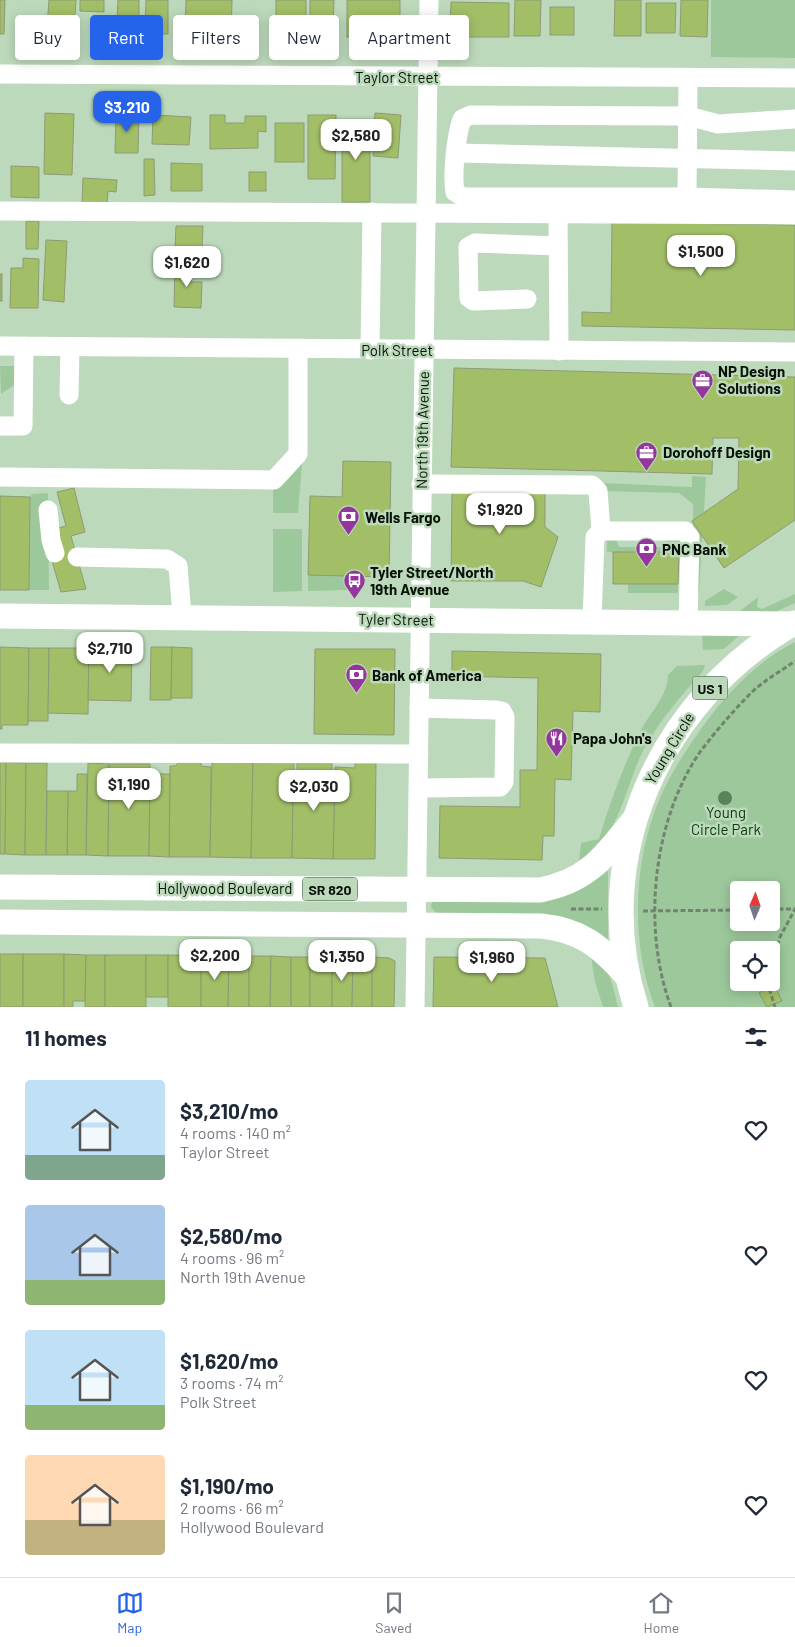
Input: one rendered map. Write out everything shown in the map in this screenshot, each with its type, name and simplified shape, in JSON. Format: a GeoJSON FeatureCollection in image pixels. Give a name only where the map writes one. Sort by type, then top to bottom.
{"type":"FeatureCollection","features":[{"type":"Feature","properties":{"kind":"main road","name":"Tyler Street"},"geometry":{"type":"LineString","coordinates":[[0,616],[182,616],[794,624]]}},
{"type":"Feature","properties":{"kind":"main road","name":"Young Circle"},"geometry":{"type":"LineString","coordinates":[[636,1007],[627,976],[621,929],[622,877],[633,821],[651,774],[690,712],[712,686],[740,659],[794,624]]}},
{"type":"Feature","properties":{"kind":"main road","name":"Hollywood Boulevard"},"geometry":{"type":"LineString","coordinates":[[0,887],[540,890],[558,886],[580,877],[597,863],[633,821]]}},
{"type":"Feature","properties":{"kind":"main road"},"geometry":{"type":"LineString","coordinates":[[0,922],[560,928],[578,934],[596,945],[627,976]]}},
{"type":"Feature","properties":{"kind":"street","name":"North 19th Avenue"},"geometry":{"type":"LineString","coordinates":[[415,1007],[429,0]]}},
{"type":"Feature","properties":{"kind":"street","name":"Taylor Street"},"geometry":{"type":"LineString","coordinates":[[0,74],[795,78]]}},
{"type":"Feature","properties":{"kind":"street"},"geometry":{"type":"LineString","coordinates":[[687,197],[688,78]]}},
{"type":"Feature","properties":{"kind":"street"},"geometry":{"type":"LineString","coordinates":[[795,118],[718,124],[688,116],[471,115],[462,119],[458,130],[453,183],[455,192],[464,197],[687,197],[795,200]]}},
{"type":"Feature","properties":{"kind":"street"},"geometry":{"type":"LineString","coordinates":[[457,153],[795,161]]}},
{"type":"Feature","properties":{"kind":"street"},"geometry":{"type":"LineString","coordinates":[[0,211],[795,215]]}},
{"type":"Feature","properties":{"kind":"street"},"geometry":{"type":"LineString","coordinates":[[370,350],[372,212]]}},
{"type":"Feature","properties":{"kind":"street"},"geometry":{"type":"LineString","coordinates":[[558,213],[558,351]]}},
{"type":"Feature","properties":{"kind":"street"},"geometry":{"type":"LineString","coordinates":[[527,300],[473,301],[469,298],[468,247],[475,243],[558,246]]}},
{"type":"Feature","properties":{"kind":"street","name":"Polk Street"},"geometry":{"type":"LineString","coordinates":[[0,346],[795,352]]}},
{"type":"Feature","properties":{"kind":"street"},"geometry":{"type":"LineString","coordinates":[[0,426],[23,426],[24,346]]}},
{"type":"Feature","properties":{"kind":"street"},"geometry":{"type":"LineString","coordinates":[[69,395],[70,346]]}},
{"type":"Feature","properties":{"kind":"street"},"geometry":{"type":"LineString","coordinates":[[0,477],[274,480],[298,454],[298,349]]}},
{"type":"Feature","properties":{"kind":"street"},"geometry":{"type":"LineString","coordinates":[[421,484],[592,485],[598,491],[601,531]]}},
{"type":"Feature","properties":{"kind":"street"},"geometry":{"type":"LineString","coordinates":[[48,510],[51,540],[55,552]]}},
{"type":"Feature","properties":{"kind":"street"},"geometry":{"type":"LineString","coordinates":[[592,622],[595,537],[601,531],[684,532],[690,537],[688,623]]}},
{"type":"Feature","properties":{"kind":"street"},"geometry":{"type":"LineString","coordinates":[[77,558],[167,558],[178,566],[182,616]]}},
{"type":"Feature","properties":{"kind":"street"},"geometry":{"type":"LineString","coordinates":[[419,708],[496,710],[502,711],[505,717],[505,774],[504,782],[500,787],[419,788]]}},
{"type":"Feature","properties":{"kind":"street"},"geometry":{"type":"LineString","coordinates":[[0,753],[419,754]]}},
{"type":"Feature","properties":{"kind":"path"},"geometry":{"type":"LineString","coordinates":[[671,1007],[657,952],[654,911],[666,828],[683,784],[700,754],[727,718],[754,690],[795,661]]}},
{"type":"Feature","properties":{"kind":"path"},"geometry":{"type":"LineString","coordinates":[[563,909],[608,910]]}},
{"type":"Feature","properties":{"kind":"path"},"geometry":{"type":"LineString","coordinates":[[780,910],[795,909]]}},
{"type":"Feature","properties":{"kind":"path"},"geometry":{"type":"LineString","coordinates":[[779,941],[795,909]]}},
{"type":"Feature","properties":{"kind":"path"},"geometry":{"type":"LineString","coordinates":[[638,910],[730,910]]}},
{"type":"Feature","properties":{"kind":"path"},"geometry":{"type":"LineString","coordinates":[[769,991],[774,1007]]}},
{"type":"Feature","properties":{"kind":"green space"},"geometry":{"type":"Polygon","coordinates":[[[711,0],[795,0],[795,58],[711,57],[711,0]]]}},
{"type":"Feature","properties":{"kind":"green space"},"geometry":{"type":"Polygon","coordinates":[[[0,366],[14,366],[15,369],[14,385],[1,394],[0,366]]]}},
{"type":"Feature","properties":{"kind":"green space"},"geometry":{"type":"Polygon","coordinates":[[[298,454],[302,464],[298,513],[273,513],[273,485],[298,454]]]}},
{"type":"Feature","properties":{"kind":"green space"},"geometry":{"type":"Polygon","coordinates":[[[692,476],[706,477],[699,592],[694,592],[693,504],[679,493],[603,491],[604,483],[692,487],[692,476]]]}},
{"type":"Feature","properties":{"kind":"green space"},"geometry":{"type":"Polygon","coordinates":[[[48,493],[49,590],[29,590],[30,497],[32,494],[48,493]]]}},
{"type":"Feature","properties":{"kind":"green space"},"geometry":{"type":"Polygon","coordinates":[[[273,529],[302,529],[302,591],[273,592],[273,529]]]}},
{"type":"Feature","properties":{"kind":"green space"},"geometry":{"type":"Polygon","coordinates":[[[607,537],[615,537],[619,547],[667,547],[665,537],[684,537],[686,552],[607,552],[607,537]]]}},
{"type":"Feature","properties":{"kind":"green space"},"geometry":{"type":"Polygon","coordinates":[[[308,575],[346,576],[347,590],[308,591],[308,575]]]}},
{"type":"Feature","properties":{"kind":"green space"},"geometry":{"type":"Polygon","coordinates":[[[628,584],[678,584],[678,593],[628,593],[628,584]]]}},
{"type":"Feature","properties":{"kind":"green space"},"geometry":{"type":"Polygon","coordinates":[[[724,589],[738,597],[727,605],[705,606],[705,601],[724,589]]]}},
{"type":"Feature","properties":{"kind":"green space"},"geometry":{"type":"Polygon","coordinates":[[[795,594],[795,603],[775,612],[736,614],[758,597],[757,607],[762,609],[795,594]]]}},
{"type":"Feature","properties":{"kind":"green space"},"geometry":{"type":"Polygon","coordinates":[[[743,632],[724,649],[703,650],[702,633],[743,632]]]}},
{"type":"Feature","properties":{"kind":"green space","name":"Young Circle Park"},"geometry":{"type":"Polygon","coordinates":[[[795,642],[795,1007],[655,1007],[641,956],[638,929],[640,874],[651,822],[669,779],[703,726],[733,689],[768,658],[795,642]]]}},
{"type":"Feature","properties":{"kind":"green space"},"geometry":{"type":"Polygon","coordinates":[[[705,665],[703,671],[671,709],[649,740],[612,827],[592,851],[579,860],[581,843],[599,839],[612,798],[628,758],[640,732],[665,691],[668,675],[677,666],[705,665]]]}},
{"type":"Feature","properties":{"kind":"green space"},"geometry":{"type":"Polygon","coordinates":[[[608,871],[608,943],[438,915],[431,907],[433,899],[445,897],[572,894],[608,871]]]}},
{"type":"Feature","properties":{"kind":"green space"},"geometry":{"type":"Polygon","coordinates":[[[591,956],[598,960],[607,971],[613,985],[618,1007],[603,1007],[595,982],[591,956]]]}},
{"type":"Feature","properties":{"kind":"building"},"geometry":{"type":"Polygon","coordinates":[[[0,0],[5,0],[4,34],[0,34],[0,0]]]}},
{"type":"Feature","properties":{"kind":"building"},"geometry":{"type":"Polygon","coordinates":[[[49,0],[76,0],[75,15],[48,15],[49,0]]]}},
{"type":"Feature","properties":{"kind":"building"},"geometry":{"type":"Polygon","coordinates":[[[80,0],[104,0],[104,12],[80,11],[80,0]]]}},
{"type":"Feature","properties":{"kind":"building"},"geometry":{"type":"Polygon","coordinates":[[[118,0],[139,0],[139,15],[117,15],[118,0]]]}},
{"type":"Feature","properties":{"kind":"building"},"geometry":{"type":"Polygon","coordinates":[[[146,0],[168,0],[168,34],[163,34],[163,15],[146,15],[146,0]]]}},
{"type":"Feature","properties":{"kind":"building"},"geometry":{"type":"Polygon","coordinates":[[[186,0],[232,0],[232,15],[186,15],[186,0]]]}},
{"type":"Feature","properties":{"kind":"building"},"geometry":{"type":"Polygon","coordinates":[[[276,0],[306,0],[306,15],[276,15],[276,0]]]}},
{"type":"Feature","properties":{"kind":"building"},"geometry":{"type":"Polygon","coordinates":[[[310,0],[334,0],[333,15],[310,15],[310,0]]]}},
{"type":"Feature","properties":{"kind":"building"},"geometry":{"type":"Polygon","coordinates":[[[347,0],[400,0],[400,15],[349,15],[349,37],[347,37],[347,0]]]}},
{"type":"Feature","properties":{"kind":"building"},"geometry":{"type":"Polygon","coordinates":[[[515,0],[541,0],[540,36],[514,36],[515,0]]]}},
{"type":"Feature","properties":{"kind":"building"},"geometry":{"type":"Polygon","coordinates":[[[615,0],[641,0],[641,36],[614,36],[615,0]]]}},
{"type":"Feature","properties":{"kind":"building"},"geometry":{"type":"Polygon","coordinates":[[[681,0],[708,0],[707,37],[680,36],[681,0]]]}},
{"type":"Feature","properties":{"kind":"building"},"geometry":{"type":"Polygon","coordinates":[[[451,2],[509,3],[509,37],[469,37],[469,15],[451,15],[451,2]]]}},
{"type":"Feature","properties":{"kind":"building"},"geometry":{"type":"Polygon","coordinates":[[[646,3],[676,3],[675,33],[646,33],[646,3]]]}},
{"type":"Feature","properties":{"kind":"building"},"geometry":{"type":"Polygon","coordinates":[[[550,7],[574,7],[574,35],[550,35],[550,7]]]}},
{"type":"Feature","properties":{"kind":"building"},"geometry":{"type":"Polygon","coordinates":[[[45,113],[74,114],[72,175],[44,174],[45,113]]]}},
{"type":"Feature","properties":{"kind":"building"},"geometry":{"type":"Polygon","coordinates":[[[116,113],[139,114],[138,153],[115,153],[116,113]]]}},
{"type":"Feature","properties":{"kind":"building"},"geometry":{"type":"Polygon","coordinates":[[[375,113],[401,115],[398,158],[373,156],[375,113]]]}},
{"type":"Feature","properties":{"kind":"building"},"geometry":{"type":"Polygon","coordinates":[[[153,115],[191,117],[189,145],[152,144],[153,115]]]}},
{"type":"Feature","properties":{"kind":"building"},"geometry":{"type":"Polygon","coordinates":[[[210,115],[225,115],[225,123],[245,123],[245,116],[266,116],[266,132],[258,131],[258,148],[210,149],[210,115]]]}},
{"type":"Feature","properties":{"kind":"building"},"geometry":{"type":"Polygon","coordinates":[[[308,115],[336,115],[335,179],[308,179],[308,115]]]}},
{"type":"Feature","properties":{"kind":"building"},"geometry":{"type":"Polygon","coordinates":[[[342,120],[370,120],[370,202],[342,202],[342,120]]]}},
{"type":"Feature","properties":{"kind":"building"},"geometry":{"type":"Polygon","coordinates":[[[275,123],[304,123],[304,162],[275,162],[275,123]]]}},
{"type":"Feature","properties":{"kind":"building"},"geometry":{"type":"Polygon","coordinates":[[[144,159],[154,159],[155,195],[144,196],[144,159]]]}},
{"type":"Feature","properties":{"kind":"building"},"geometry":{"type":"Polygon","coordinates":[[[171,163],[202,164],[202,191],[171,191],[171,163]]]}},
{"type":"Feature","properties":{"kind":"building"},"geometry":{"type":"Polygon","coordinates":[[[11,166],[39,167],[39,198],[11,197],[11,166]]]}},
{"type":"Feature","properties":{"kind":"building"},"geometry":{"type":"Polygon","coordinates":[[[249,172],[266,172],[266,191],[249,191],[249,172]]]}},
{"type":"Feature","properties":{"kind":"building"},"geometry":{"type":"Polygon","coordinates":[[[83,178],[117,180],[116,192],[108,191],[107,206],[82,204],[83,178]]]}},
{"type":"Feature","properties":{"kind":"building"},"geometry":{"type":"Polygon","coordinates":[[[26,221],[39,221],[38,249],[26,249],[26,221]]]}},
{"type":"Feature","properties":{"kind":"building"},"geometry":{"type":"Polygon","coordinates":[[[612,222],[795,225],[795,330],[582,326],[582,312],[611,313],[612,222]]]}},
{"type":"Feature","properties":{"kind":"building"},"geometry":{"type":"Polygon","coordinates":[[[176,226],[203,226],[202,249],[175,249],[176,226]]]}},
{"type":"Feature","properties":{"kind":"building"},"geometry":{"type":"Polygon","coordinates":[[[46,240],[67,241],[64,302],[43,300],[46,240]]]}},
{"type":"Feature","properties":{"kind":"building"},"geometry":{"type":"Polygon","coordinates":[[[23,258],[39,259],[38,308],[10,308],[11,268],[23,268],[23,258]]]}},
{"type":"Feature","properties":{"kind":"building"},"geometry":{"type":"Polygon","coordinates":[[[175,264],[192,264],[191,282],[202,282],[201,308],[174,307],[175,264]]]}},
{"type":"Feature","properties":{"kind":"building"},"geometry":{"type":"Polygon","coordinates":[[[0,274],[2,274],[2,301],[0,301],[0,274]]]}},
{"type":"Feature","properties":{"kind":"building","name":"Dorohoff Design"},"geometry":{"type":"Polygon","coordinates":[[[454,368],[795,377],[795,520],[724,568],[692,521],[738,489],[739,438],[713,438],[712,474],[451,467],[454,368]]]}},
{"type":"Feature","properties":{"kind":"building","name":"Wells Fargo"},"geometry":{"type":"Polygon","coordinates":[[[343,461],[391,462],[389,577],[308,575],[310,496],[342,497],[343,461]]]}},
{"type":"Feature","properties":{"kind":"building"},"geometry":{"type":"Polygon","coordinates":[[[452,487],[545,488],[545,527],[558,537],[541,587],[523,581],[451,581],[452,487]]]}},
{"type":"Feature","properties":{"kind":"building"},"geometry":{"type":"Polygon","coordinates":[[[74,488],[85,532],[71,536],[86,589],[61,592],[50,554],[54,529],[66,526],[57,492],[74,488]]]}},
{"type":"Feature","properties":{"kind":"building"},"geometry":{"type":"Polygon","coordinates":[[[0,496],[30,497],[29,590],[0,590],[0,496]]]}},
{"type":"Feature","properties":{"kind":"building","name":"PNC Bank"},"geometry":{"type":"Polygon","coordinates":[[[613,552],[679,552],[678,584],[613,584],[613,552]]]}},
{"type":"Feature","properties":{"kind":"building"},"geometry":{"type":"Polygon","coordinates":[[[0,647],[29,648],[28,725],[2,725],[2,729],[0,729],[0,647]]]}},
{"type":"Feature","properties":{"kind":"building"},"geometry":{"type":"Polygon","coordinates":[[[151,647],[172,647],[171,700],[150,700],[151,647]]]}},
{"type":"Feature","properties":{"kind":"building"},"geometry":{"type":"Polygon","coordinates":[[[172,647],[192,648],[192,698],[171,698],[172,647]]]}},
{"type":"Feature","properties":{"kind":"building"},"geometry":{"type":"Polygon","coordinates":[[[29,648],[49,648],[48,721],[28,721],[29,648]]]}},
{"type":"Feature","properties":{"kind":"building"},"geometry":{"type":"Polygon","coordinates":[[[49,648],[89,648],[88,714],[48,713],[49,648]]]}},
{"type":"Feature","properties":{"kind":"building"},"geometry":{"type":"Polygon","coordinates":[[[89,648],[132,649],[131,701],[88,700],[89,648]]]}},
{"type":"Feature","properties":{"kind":"building"},"geometry":{"type":"Polygon","coordinates":[[[315,649],[395,649],[394,735],[314,734],[315,649]]]}},
{"type":"Feature","properties":{"kind":"building"},"geometry":{"type":"Polygon","coordinates":[[[452,651],[601,654],[600,712],[573,711],[571,780],[555,779],[554,836],[543,836],[542,860],[439,858],[440,806],[520,807],[520,770],[537,770],[538,678],[452,676],[452,651]]]}},
{"type":"Feature","properties":{"kind":"building"},"geometry":{"type":"Polygon","coordinates":[[[184,758],[201,758],[201,766],[211,767],[210,857],[169,857],[170,766],[175,766],[184,758]]]}},
{"type":"Feature","properties":{"kind":"building"},"geometry":{"type":"Polygon","coordinates":[[[212,758],[253,758],[251,858],[210,857],[212,758]]]}},
{"type":"Feature","properties":{"kind":"building"},"geometry":{"type":"Polygon","coordinates":[[[253,758],[294,759],[292,858],[251,858],[253,758]]]}},
{"type":"Feature","properties":{"kind":"building"},"geometry":{"type":"Polygon","coordinates":[[[355,760],[376,760],[375,859],[333,859],[335,767],[355,768],[355,760]]]}},
{"type":"Feature","properties":{"kind":"building"},"geometry":{"type":"Polygon","coordinates":[[[0,762],[6,762],[5,854],[0,854],[0,762]]]}},
{"type":"Feature","properties":{"kind":"building"},"geometry":{"type":"Polygon","coordinates":[[[6,762],[26,763],[25,855],[5,854],[6,762]]]}},
{"type":"Feature","properties":{"kind":"building"},"geometry":{"type":"Polygon","coordinates":[[[26,763],[47,763],[46,855],[25,855],[26,763]]]}},
{"type":"Feature","properties":{"kind":"building"},"geometry":{"type":"Polygon","coordinates":[[[88,763],[109,764],[108,856],[86,855],[88,763]]]}},
{"type":"Feature","properties":{"kind":"building"},"geometry":{"type":"Polygon","coordinates":[[[297,763],[332,763],[332,772],[335,772],[333,859],[292,858],[293,791],[297,791],[297,763]]]}},
{"type":"Feature","properties":{"kind":"building"},"geometry":{"type":"Polygon","coordinates":[[[109,764],[150,764],[149,856],[108,856],[109,764]]]}},
{"type":"Feature","properties":{"kind":"building"},"geometry":{"type":"Polygon","coordinates":[[[77,774],[87,774],[86,855],[67,855],[68,791],[77,791],[77,774]]]}},
{"type":"Feature","properties":{"kind":"building"},"geometry":{"type":"Polygon","coordinates":[[[150,774],[170,774],[169,857],[149,856],[150,774]]]}},
{"type":"Feature","properties":{"kind":"building"},"geometry":{"type":"Polygon","coordinates":[[[47,791],[68,791],[67,855],[46,855],[47,791]]]}},
{"type":"Feature","properties":{"kind":"building"},"geometry":{"type":"Polygon","coordinates":[[[0,954],[23,954],[23,1007],[0,1007],[0,954]]]}},
{"type":"Feature","properties":{"kind":"building"},"geometry":{"type":"Polygon","coordinates":[[[23,954],[64,954],[64,1007],[23,1007],[23,954]]]}},
{"type":"Feature","properties":{"kind":"building"},"geometry":{"type":"Polygon","coordinates":[[[64,954],[86,955],[85,1001],[73,1001],[73,1007],[64,1007],[64,954]]]}},
{"type":"Feature","properties":{"kind":"building"},"geometry":{"type":"Polygon","coordinates":[[[86,955],[105,955],[105,1007],[85,1007],[86,955]]]}},
{"type":"Feature","properties":{"kind":"building"},"geometry":{"type":"Polygon","coordinates":[[[105,955],[146,955],[146,1007],[105,1007],[105,955]]]}},
{"type":"Feature","properties":{"kind":"building"},"geometry":{"type":"Polygon","coordinates":[[[146,955],[168,955],[168,997],[146,997],[146,955]]]}},
{"type":"Feature","properties":{"kind":"building"},"geometry":{"type":"Polygon","coordinates":[[[168,955],[201,956],[201,1007],[168,1007],[168,955]]]}},
{"type":"Feature","properties":{"kind":"building"},"geometry":{"type":"Polygon","coordinates":[[[201,956],[229,956],[228,1007],[201,1007],[201,956]]]}},
{"type":"Feature","properties":{"kind":"building"},"geometry":{"type":"Polygon","coordinates":[[[229,956],[249,956],[249,1007],[228,1007],[229,956]]]}},
{"type":"Feature","properties":{"kind":"building"},"geometry":{"type":"Polygon","coordinates":[[[249,956],[271,956],[270,1007],[249,1007],[249,956]]]}},
{"type":"Feature","properties":{"kind":"building"},"geometry":{"type":"Polygon","coordinates":[[[271,956],[291,957],[291,1007],[270,1007],[271,956]]]}},
{"type":"Feature","properties":{"kind":"building"},"geometry":{"type":"Polygon","coordinates":[[[291,957],[310,957],[310,1007],[291,1007],[291,957]]]}},
{"type":"Feature","properties":{"kind":"building"},"geometry":{"type":"Polygon","coordinates":[[[310,957],[332,957],[332,1007],[310,1007],[310,957]]]}},
{"type":"Feature","properties":{"kind":"building"},"geometry":{"type":"Polygon","coordinates":[[[332,957],[353,957],[352,1007],[332,1007],[332,957]]]}},
{"type":"Feature","properties":{"kind":"building"},"geometry":{"type":"Polygon","coordinates":[[[353,957],[372,957],[372,1007],[352,1007],[353,957]]]}},
{"type":"Feature","properties":{"kind":"building"},"geometry":{"type":"Polygon","coordinates":[[[372,957],[389,958],[395,961],[394,1007],[372,1007],[372,957]]]}},
{"type":"Feature","properties":{"kind":"building"},"geometry":{"type":"Polygon","coordinates":[[[434,957],[545,958],[558,1007],[433,1007],[434,957]]]}},
{"type":"Feature","properties":{"kind":"building"},"geometry":{"type":"Polygon","coordinates":[[[763,991],[777,991],[782,1001],[767,1007],[759,993],[763,991]]]}},
{"type":"Feature","properties":{"kind":"place","name":"NP Design Solutions"},"geometry":{"type":"Point","coordinates":[702,399]}},
{"type":"Feature","properties":{"kind":"place","name":"Dorohoff Design"},"geometry":{"type":"Point","coordinates":[647,471]}},
{"type":"Feature","properties":{"kind":"place","name":"Wells Fargo"},"geometry":{"type":"Point","coordinates":[349,536]}},
{"type":"Feature","properties":{"kind":"place","name":"PNC Bank"},"geometry":{"type":"Point","coordinates":[646,568]}},
{"type":"Feature","properties":{"kind":"place","name":"Tyler Street/North 19th Avenue"},"geometry":{"type":"Point","coordinates":[354,600]}},
{"type":"Feature","properties":{"kind":"place","name":"Bank of America"},"geometry":{"type":"Point","coordinates":[356,694]}},
{"type":"Feature","properties":{"kind":"place","name":"Papa John's"},"geometry":{"type":"Point","coordinates":[557,757]}}]}
